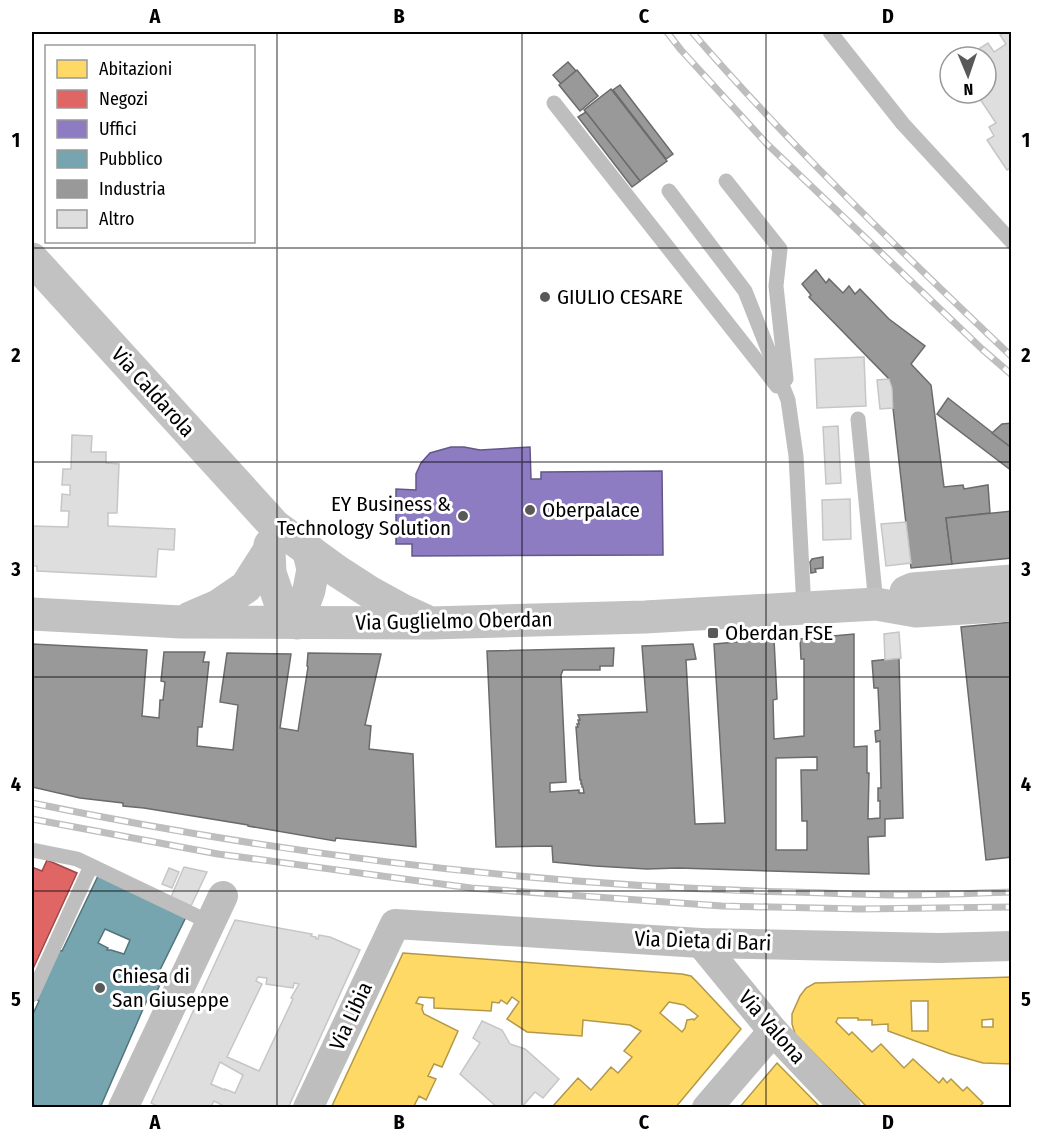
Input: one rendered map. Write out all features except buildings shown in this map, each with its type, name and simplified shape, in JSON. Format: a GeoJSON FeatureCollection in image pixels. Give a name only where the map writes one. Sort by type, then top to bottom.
{"type":"FeatureCollection","features":[{"type":"Feature","properties":{"kind":"main road","name":"Via Caldarola"},"geometry":{"type":"LineString","coordinates":[[32,258],[272,538],[308,549],[371,593],[431,623]]}},
{"type":"Feature","properties":{"kind":"main road"},"geometry":{"type":"LineString","coordinates":[[181,622],[218,606],[246,587],[272,538]]}},
{"type":"Feature","properties":{"kind":"main road"},"geometry":{"type":"LineString","coordinates":[[272,538],[270,573],[281,605],[297,623],[309,590],[313,569],[308,549]]}},
{"type":"Feature","properties":{"kind":"main road","name":"Via Guglielmo Oberdan"},"geometry":{"type":"LineString","coordinates":[[876,604],[913,589],[1011,581]]}},
{"type":"Feature","properties":{"kind":"main road","name":"Via Guglielmo Oberdan"},"geometry":{"type":"LineString","coordinates":[[32,614],[181,622],[431,623],[645,617],[876,604],[916,611],[1011,605]]}},
{"type":"Feature","properties":{"kind":"street"},"geometry":{"type":"LineString","coordinates":[[123,1107],[217,909]]}},
{"type":"Feature","properties":{"kind":"street","name":"Via Dieta di Bari"},"geometry":{"type":"LineString","coordinates":[[395,924],[701,943],[939,948],[1011,946]]}},
{"type":"Feature","properties":{"kind":"street","name":"Via Libia"},"geometry":{"type":"LineString","coordinates":[[308,1107],[395,924]]}},
{"type":"Feature","properties":{"kind":"street","name":"Via Valona"},"geometry":{"type":"LineString","coordinates":[[701,943],[773,1031],[846,1107]]}},
{"type":"Feature","properties":{"kind":"street"},"geometry":{"type":"LineString","coordinates":[[707,1107],[773,1031]]}},
{"type":"Feature","properties":{"kind":"lane"},"geometry":{"type":"LineString","coordinates":[[830,32],[903,124],[1011,242]]}},
{"type":"Feature","properties":{"kind":"lane"},"geometry":{"type":"LineString","coordinates":[[554,103],[788,400]]}},
{"type":"Feature","properties":{"kind":"lane"},"geometry":{"type":"LineString","coordinates":[[726,181],[780,249],[776,286],[796,456],[804,609]]}},
{"type":"Feature","properties":{"kind":"lane"},"geometry":{"type":"LineString","coordinates":[[669,191],[745,291],[788,400]]}},
{"type":"Feature","properties":{"kind":"lane"},"geometry":{"type":"LineString","coordinates":[[858,419],[876,604]]}},
{"type":"Feature","properties":{"kind":"lane"},"geometry":{"type":"LineString","coordinates":[[32,850],[76,859],[217,909]]}},
{"type":"Feature","properties":{"kind":"lane"},"geometry":{"type":"LineString","coordinates":[[32,995],[91,866]]}},
{"type":"Feature","properties":{"kind":"railway"},"geometry":{"type":"LineString","coordinates":[[667,32],[766,143],[1012,375]]}},
{"type":"Feature","properties":{"kind":"railway"},"geometry":{"type":"LineString","coordinates":[[692,32],[808,158],[1012,357]]}},
{"type":"Feature","properties":{"kind":"railway"},"geometry":{"type":"LineString","coordinates":[[32,803],[221,838],[411,865],[506,875],[697,889],[916,895],[1012,892]]}},
{"type":"Feature","properties":{"kind":"railway"},"geometry":{"type":"LineString","coordinates":[[32,819],[218,854],[471,888],[722,906],[860,909],[1012,907]]}},
{"type":"Feature","properties":{"kind":"place","name":"GIULIO CESARE"},"geometry":{"type":"Point","coordinates":[545,297]}},
{"type":"Feature","properties":{"kind":"place","name":"Oberpalace"},"geometry":{"type":"Point","coordinates":[530,510]}},
{"type":"Feature","properties":{"kind":"place","name":"EY Business & Technology Solution"},"geometry":{"type":"Point","coordinates":[463,516]}},
{"type":"Feature","properties":{"kind":"place","name":"Oberdan FSE"},"geometry":{"type":"Point","coordinates":[713,633]}},
{"type":"Feature","properties":{"kind":"place","name":"Chiesa di San Giuseppe"},"geometry":{"type":"Point","coordinates":[100,988]}}]}
